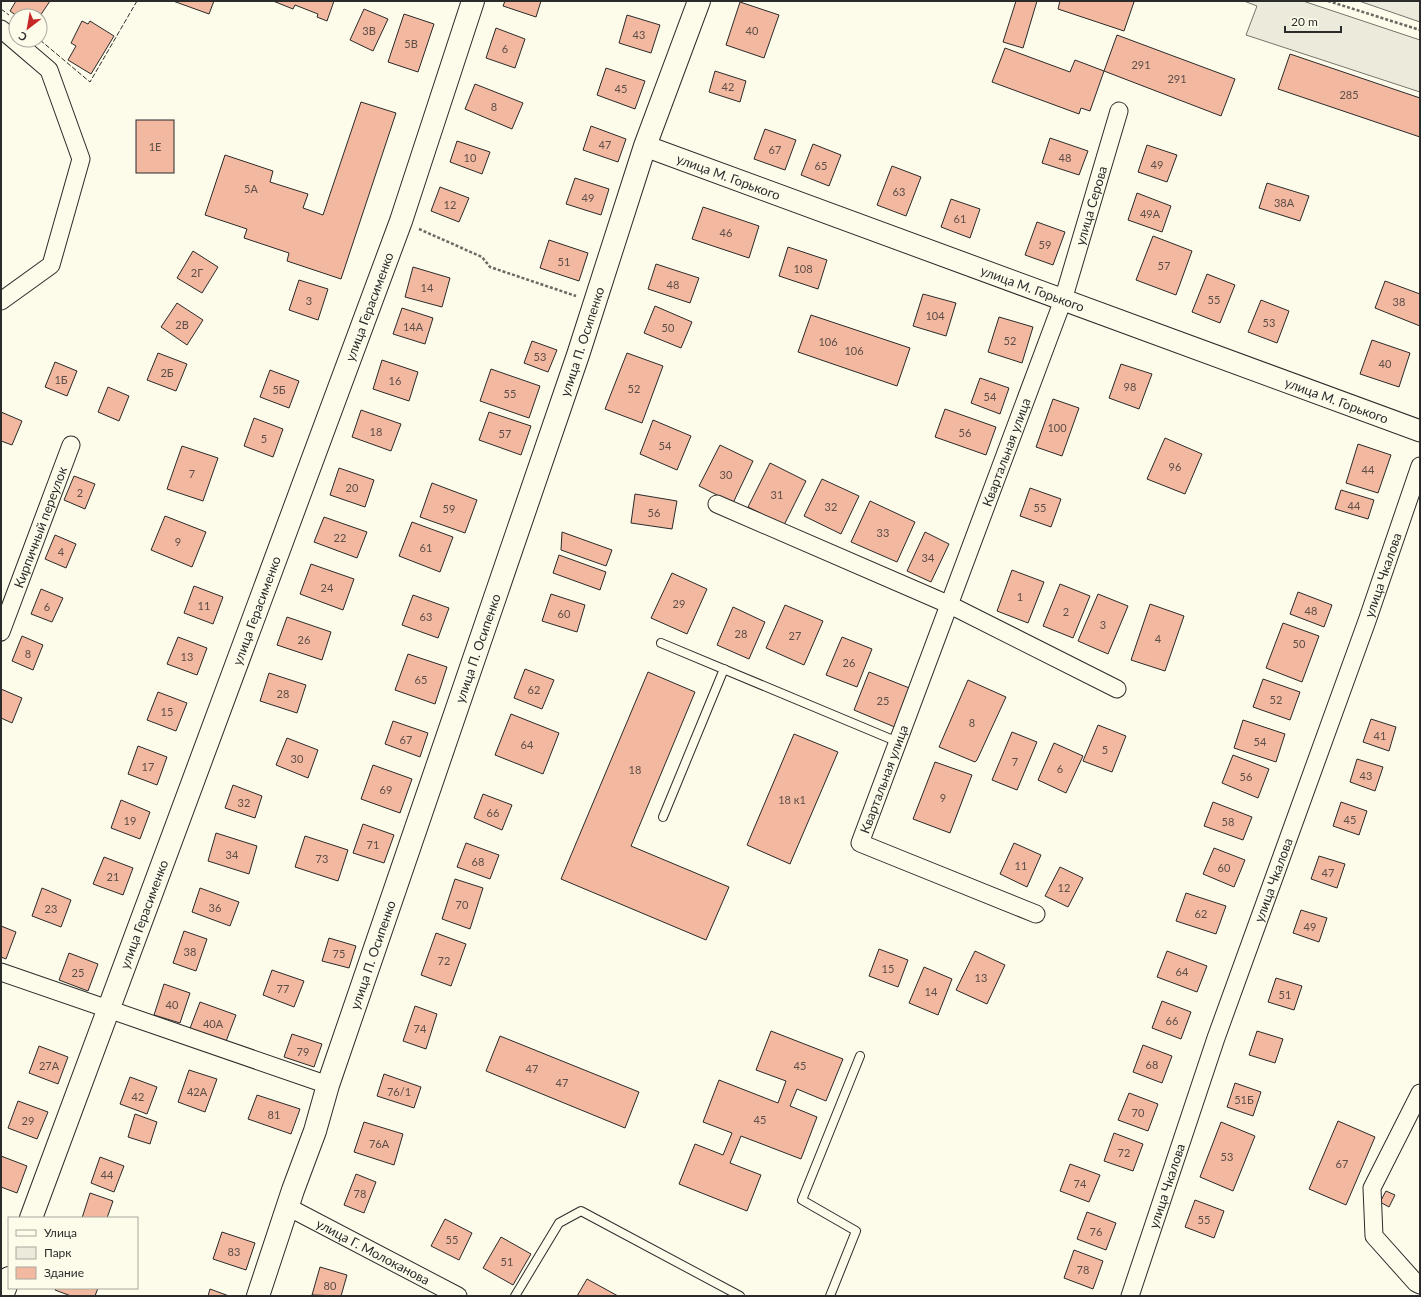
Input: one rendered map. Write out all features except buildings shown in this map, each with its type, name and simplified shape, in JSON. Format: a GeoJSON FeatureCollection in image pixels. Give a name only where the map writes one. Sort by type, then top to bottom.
{"type":"FeatureCollection","features":[{"type":"Feature","properties":{"kind":"main road","name":"улица Герасименко"},"geometry":{"type":"LineString","coordinates":[[32,1217],[401,221],[473,1]]}},
{"type":"Feature","properties":{"kind":"main road","name":"улица П. Осипенко"},"geometry":{"type":"LineString","coordinates":[[258,1296],[315,1131],[328,1085],[596,301],[645,146],[700,1]]}},
{"type":"Feature","properties":{"kind":"main road"},"geometry":{"type":"LineString","coordinates":[[2,1296],[8,1281]]}},
{"type":"Feature","properties":{"kind":"street"},"geometry":{"type":"LineString","coordinates":[[1,29],[49,70],[81,159],[51,265],[1,301]]}},
{"type":"Feature","properties":{"kind":"street","name":"улица Серова"},"geometry":{"type":"LineString","coordinates":[[1063,300],[1119,111]]}},
{"type":"Feature","properties":{"kind":"street","name":"улица М. Горького"},"geometry":{"type":"LineString","coordinates":[[645,146],[1420,430]]}},
{"type":"Feature","properties":{"kind":"street","name":"Квартальная улица"},"geometry":{"type":"LineString","coordinates":[[1036,914],[860,843],[1063,300]]}},
{"type":"Feature","properties":{"kind":"street","name":"Кирпичный переулок"},"geometry":{"type":"LineString","coordinates":[[1,632],[71,445]]}},
{"type":"Feature","properties":{"kind":"street","name":"улица Чкалова"},"geometry":{"type":"LineString","coordinates":[[1130,1296],[1216,1038],[1367,621],[1420,466]]}},
{"type":"Feature","properties":{"kind":"street"},"geometry":{"type":"LineString","coordinates":[[717,504],[950,605],[1118,689]]}},
{"type":"Feature","properties":{"kind":"street"},"geometry":{"type":"LineString","coordinates":[[1,972],[328,1085]]}},
{"type":"Feature","properties":{"kind":"street"},"geometry":{"type":"LineString","coordinates":[[1420,1093],[1372,1188],[1374,1236],[1416,1283],[1420,1285]]}},
{"type":"Feature","properties":{"kind":"street","name":"улица Г. Молоканова"},"geometry":{"type":"LineString","coordinates":[[288,1207],[458,1296]]}},
{"type":"Feature","properties":{"kind":"lane"},"geometry":{"type":"LineString","coordinates":[[661,643],[898,742]]}},
{"type":"Feature","properties":{"kind":"lane"},"geometry":{"type":"LineString","coordinates":[[663,817],[724,669]]}},
{"type":"Feature","properties":{"kind":"lane"},"geometry":{"type":"LineString","coordinates":[[830,1296],[856,1231],[802,1200],[860,1056]]}},
{"type":"Feature","properties":{"kind":"lane"},"geometry":{"type":"LineString","coordinates":[[515,1296],[559,1223],[581,1211],[740,1296]]}},
{"type":"Feature","properties":{"kind":"path"},"geometry":{"type":"LineString","coordinates":[[1328,1],[1420,30]]}},
{"type":"Feature","properties":{"kind":"path"},"geometry":{"type":"LineString","coordinates":[[401,221],[482,257],[490,267],[596,301]]}},
{"type":"Feature","properties":{"kind":"green space"},"geometry":{"type":"Polygon","coordinates":[[[1244,1],[1303,1],[1420,40],[1420,92],[1246,35],[1257,6],[1244,1]]]}},
{"type":"Feature","properties":{"kind":"green space"},"geometry":{"type":"Polygon","coordinates":[[[1359,1],[1420,1],[1420,22],[1359,1]]]}},
{"type":"Feature","properties":{"kind":"fence"},"geometry":{"type":"LineString","coordinates":[[48,47],[90,82],[137,1]]}},
{"type":"Feature","properties":{"kind":"fence"},"geometry":{"type":"LineString","coordinates":[[1,9],[8,14]]}}]}
